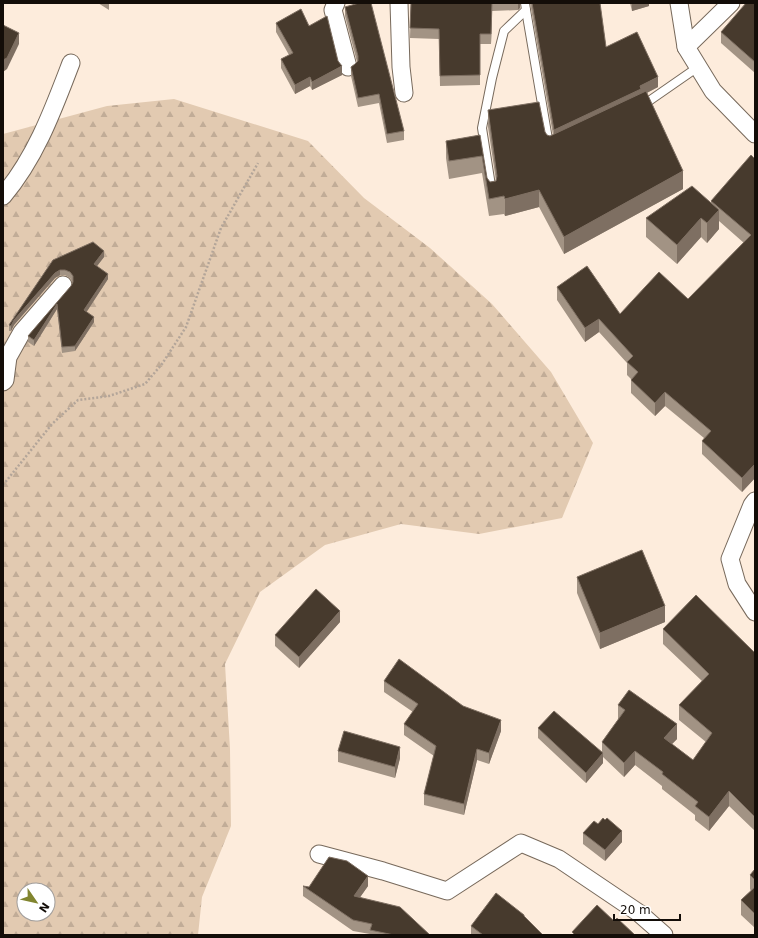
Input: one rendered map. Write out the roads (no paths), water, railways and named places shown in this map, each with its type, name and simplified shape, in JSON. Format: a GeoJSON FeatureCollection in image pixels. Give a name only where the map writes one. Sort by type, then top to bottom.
{"type":"FeatureCollection","features":[{"type":"Feature","properties":{"kind":"street"},"geometry":{"type":"LineString","coordinates":[[336,3],[333,10],[348,67]]}},
{"type":"Feature","properties":{"kind":"street"},"geometry":{"type":"LineString","coordinates":[[399,3],[401,67],[404,92]]}},
{"type":"Feature","properties":{"kind":"street"},"geometry":{"type":"LineString","coordinates":[[679,3],[686,47],[713,91],[755,134]]}},
{"type":"Feature","properties":{"kind":"street"},"geometry":{"type":"LineString","coordinates":[[686,47],[731,3]]}},
{"type":"Feature","properties":{"kind":"street"},"geometry":{"type":"LineString","coordinates":[[3,196],[17,179],[46,126],[71,62]]}},
{"type":"Feature","properties":{"kind":"street"},"geometry":{"type":"LineString","coordinates":[[3,382],[5,380],[8,357],[22,332],[63,286]]}},
{"type":"Feature","properties":{"kind":"street"},"geometry":{"type":"LineString","coordinates":[[755,501],[752,504],[730,559],[736,584],[755,612]]}},
{"type":"Feature","properties":{"kind":"street"},"geometry":{"type":"LineString","coordinates":[[319,854],[383,871],[447,891],[521,843],[559,859],[639,913],[664,935]]}},
{"type":"Feature","properties":{"kind":"lane"},"geometry":{"type":"LineString","coordinates":[[526,6],[550,148],[557,145]]}},
{"type":"Feature","properties":{"kind":"lane"},"geometry":{"type":"LineString","coordinates":[[492,194],[482,128],[492,78],[504,31],[526,6]]}},
{"type":"Feature","properties":{"kind":"lane"},"geometry":{"type":"LineString","coordinates":[[634,107],[649,101],[698,67]]}}]}
